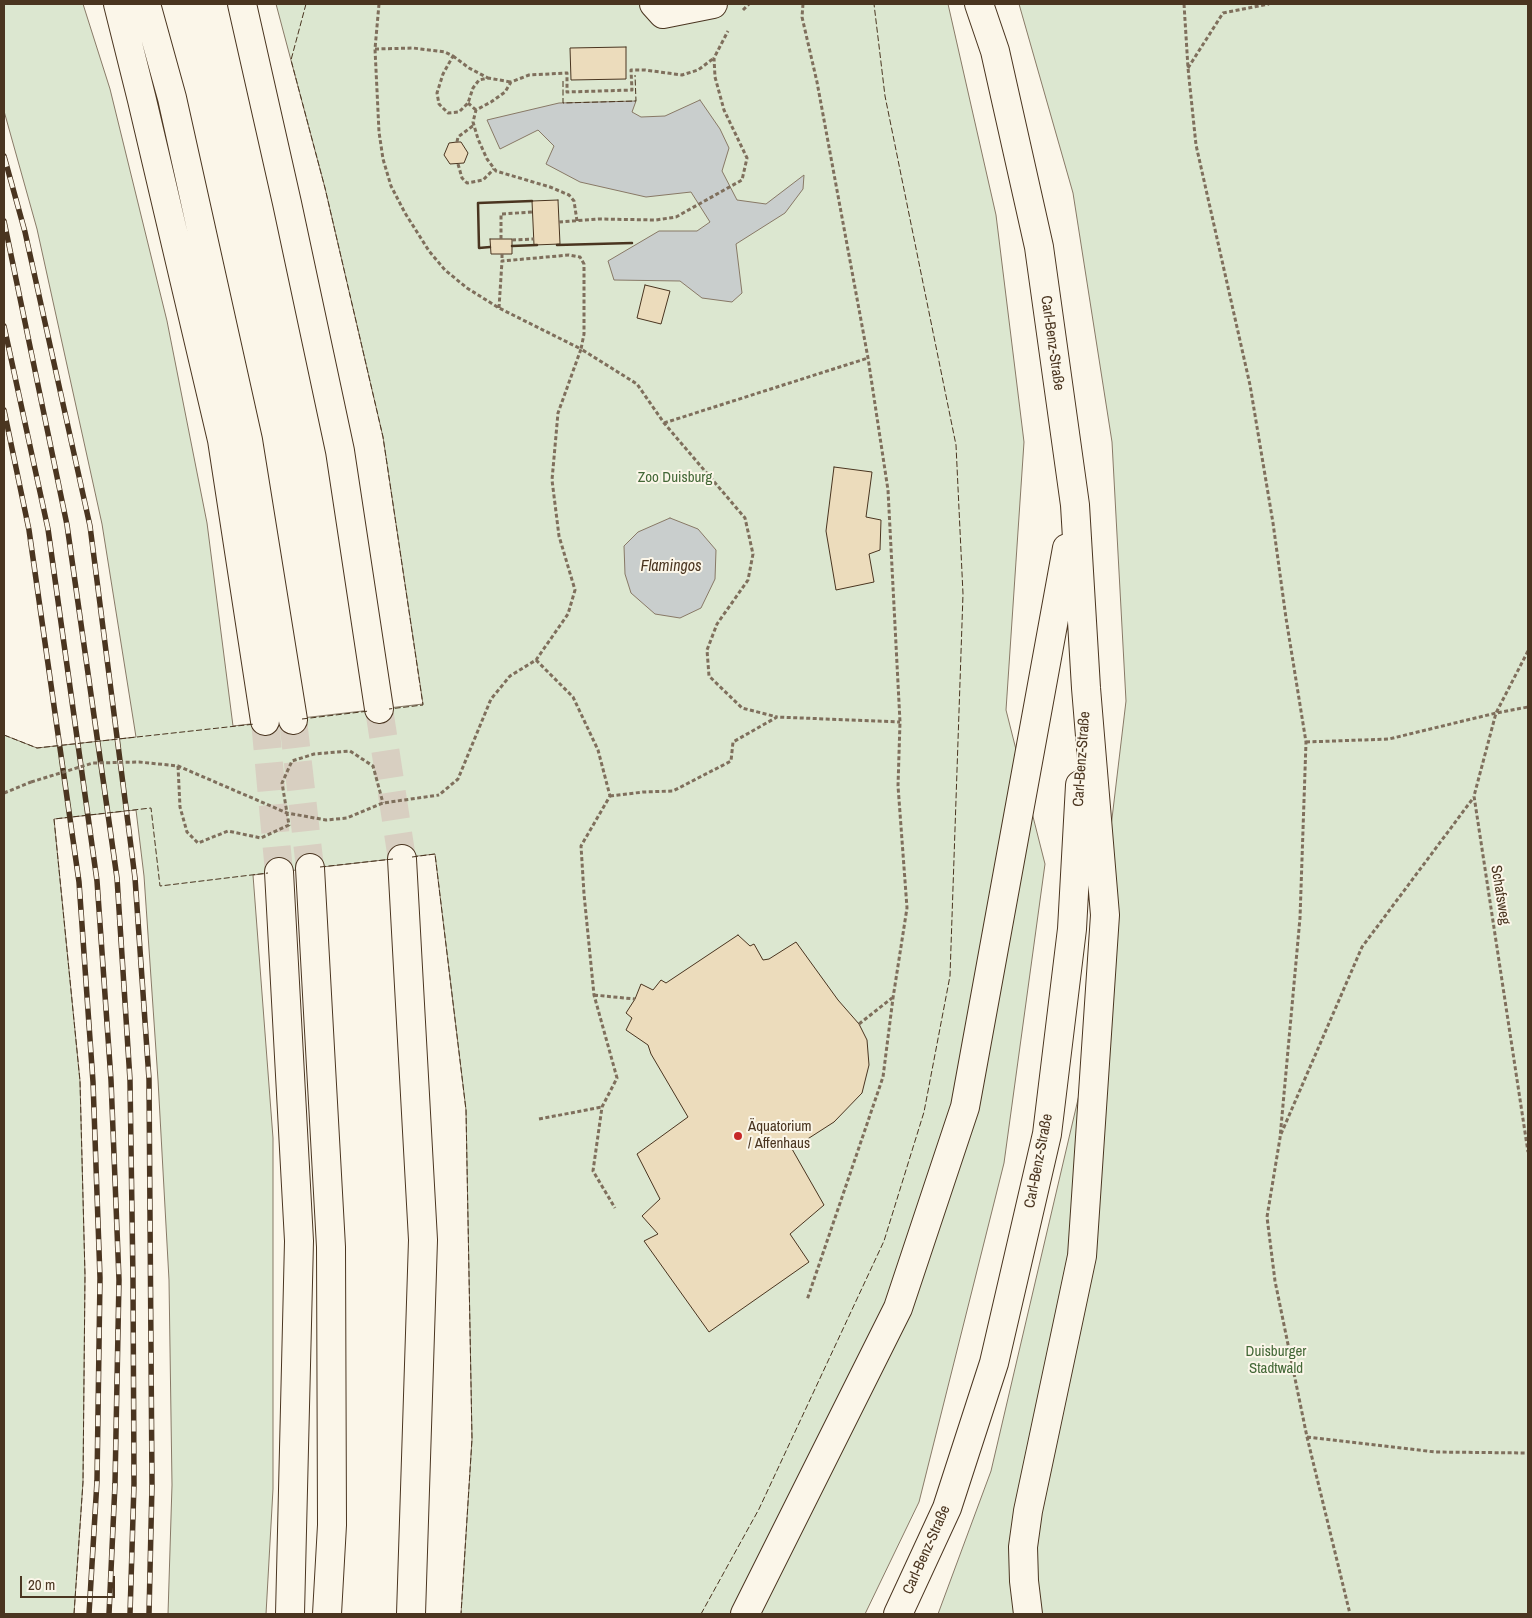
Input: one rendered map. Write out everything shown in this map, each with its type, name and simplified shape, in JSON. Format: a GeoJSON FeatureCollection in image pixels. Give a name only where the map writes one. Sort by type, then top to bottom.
{"type":"FeatureCollection","features":[{"type":"Feature","properties":{"kind":"main road"},"geometry":{"type":"LineString","coordinates":[[118,4],[222,440],[265,721]]}},
{"type":"Feature","properties":{"kind":"main road"},"geometry":{"type":"LineString","coordinates":[[146,4],[172,98],[248,440],[293,720]]}},
{"type":"Feature","properties":{"kind":"main road"},"geometry":{"type":"LineString","coordinates":[[242,4],[340,451],[379,709]]}},
{"type":"Feature","properties":{"kind":"main road"},"geometry":{"type":"LineString","coordinates":[[654,4],[663,14],[713,4]]}},
{"type":"Feature","properties":{"kind":"main road","name":"Carl-Benz-Straße"},"geometry":{"type":"LineString","coordinates":[[979,4],[995,51],[1039,247],[1075,505],[1086,688],[1105,915],[1082,1256],[1028,1510],[1023,1547],[1024,1581],[1028,1614]]}},
{"type":"Feature","properties":{"kind":"main road"},"geometry":{"type":"LineString","coordinates":[[745,1614],[898,1308],[965,1107],[1075,505]]}},
{"type":"Feature","properties":{"kind":"main road","name":"Carl-Benz-Straße"},"geometry":{"type":"LineString","coordinates":[[898,1614],[947,1508],[994,1363],[1047,1134],[1072,929],[1086,688]]}},
{"type":"Feature","properties":{"kind":"main road"},"geometry":{"type":"LineString","coordinates":[[402,859],[423,1240],[411,1614]]}},
{"type":"Feature","properties":{"kind":"main road"},"geometry":{"type":"LineString","coordinates":[[310,868],[330,1247],[332,1525],[327,1614]]}},
{"type":"Feature","properties":{"kind":"main road"},"geometry":{"type":"LineString","coordinates":[[279,872],[300,1241],[290,1614]]}},
{"type":"Feature","properties":{"kind":"path"},"geometry":{"type":"LineString","coordinates":[[378,4],[375,49],[379,132],[383,159],[391,186],[429,251],[445,270],[467,288],[499,308],[581,349],[637,384],[664,423],[745,518],[753,554],[748,580],[716,624],[707,650],[709,676],[742,708],[777,717],[900,722]]}},
{"type":"Feature","properties":{"kind":"path"},"geometry":{"type":"LineString","coordinates":[[803,4],[802,17],[817,82],[868,358],[888,490],[900,722],[898,786],[907,908],[883,1077],[807,1300]]}},
{"type":"Feature","properties":{"kind":"path"},"geometry":{"type":"LineString","coordinates":[[1184,4],[1196,145],[1250,385],[1306,742],[1300,918],[1280,1138],[1267,1217],[1275,1281],[1307,1436],[1350,1614]]}},
{"type":"Feature","properties":{"kind":"path"},"geometry":{"type":"LineString","coordinates":[[1188,68],[1223,13],[1269,4]]}},
{"type":"Feature","properties":{"kind":"path"},"geometry":{"type":"LineString","coordinates":[[375,49],[413,48],[445,52],[454,56],[468,68],[488,78],[511,82],[530,75],[567,73],[567,92],[632,90],[631,70],[682,75],[698,70],[714,58],[730,26]]}},
{"type":"Feature","properties":{"kind":"path"},"geometry":{"type":"LineString","coordinates":[[454,56],[443,74],[437,93],[439,104],[448,113],[459,112],[468,103],[472,88],[478,80],[488,78]]}},
{"type":"Feature","properties":{"kind":"path"},"geometry":{"type":"LineString","coordinates":[[559,222],[598,219],[656,220],[676,217],[742,180],[747,158],[720,97],[715,77],[714,58]]}},
{"type":"Feature","properties":{"kind":"path"},"geometry":{"type":"LineString","coordinates":[[476,110],[504,92],[511,82]]}},
{"type":"Feature","properties":{"kind":"path"},"geometry":{"type":"LineString","coordinates":[[468,103],[476,110]]}},
{"type":"Feature","properties":{"kind":"path"},"geometry":{"type":"LineString","coordinates":[[476,110],[474,125],[487,159],[494,169],[569,195],[574,201],[577,221]]}},
{"type":"Feature","properties":{"kind":"path"},"geometry":{"type":"LineString","coordinates":[[456,142],[458,136],[474,125]]}},
{"type":"Feature","properties":{"kind":"path"},"geometry":{"type":"LineString","coordinates":[[458,164],[462,178],[467,184],[483,180],[494,169]]}},
{"type":"Feature","properties":{"kind":"path"},"geometry":{"type":"LineString","coordinates":[[501,239],[501,214],[533,212]]}},
{"type":"Feature","properties":{"kind":"path"},"geometry":{"type":"LineString","coordinates":[[512,240],[534,239]]}},
{"type":"Feature","properties":{"kind":"path"},"geometry":{"type":"LineString","coordinates":[[499,308],[502,254]]}},
{"type":"Feature","properties":{"kind":"path"},"geometry":{"type":"LineString","coordinates":[[4,793],[31,782],[93,763],[139,762],[178,766],[287,813],[326,820],[347,818],[383,803],[439,795],[458,779],[490,699],[510,676],[536,660],[568,614],[575,590],[559,536],[552,480],[558,413],[581,349],[584,334],[584,264],[580,257],[569,255],[502,261]]}},
{"type":"Feature","properties":{"kind":"path"},"geometry":{"type":"LineString","coordinates":[[664,423],[868,358]]}},
{"type":"Feature","properties":{"kind":"path","name":"Schafsweg"},"geometry":{"type":"LineString","coordinates":[[1528,651],[1496,713],[1474,796],[1528,1152]]}},
{"type":"Feature","properties":{"kind":"path"},"geometry":{"type":"LineString","coordinates":[[536,660],[573,697],[598,750],[610,796],[581,846],[594,995],[617,1078],[602,1107],[593,1171],[616,1208]]}},
{"type":"Feature","properties":{"kind":"path"},"geometry":{"type":"LineString","coordinates":[[1306,742],[1389,739],[1528,707]]}},
{"type":"Feature","properties":{"kind":"path"},"geometry":{"type":"LineString","coordinates":[[610,796],[643,792],[673,792],[731,761],[733,742],[777,717]]}},
{"type":"Feature","properties":{"kind":"path"},"geometry":{"type":"LineString","coordinates":[[178,766],[180,807],[187,832],[198,843],[228,831],[261,838],[289,825],[282,783],[292,761],[314,754],[350,751],[374,766],[383,803]]}},
{"type":"Feature","properties":{"kind":"path"},"geometry":{"type":"LineString","coordinates":[[1280,1138],[1362,947],[1474,796]]}},
{"type":"Feature","properties":{"kind":"path"},"geometry":{"type":"LineString","coordinates":[[594,995],[635,999]]}},
{"type":"Feature","properties":{"kind":"path"},"geometry":{"type":"LineString","coordinates":[[859,1024],[893,998]]}},
{"type":"Feature","properties":{"kind":"path"},"geometry":{"type":"LineString","coordinates":[[539,1119],[602,1107]]}},
{"type":"Feature","properties":{"kind":"path"},"geometry":{"type":"LineString","coordinates":[[1307,1436],[1435,1452],[1528,1453]]}},
{"type":"Feature","properties":{"kind":"green space","name":"Zoo Duisburg"},"geometry":{"type":"Polygon","coordinates":[[[4,4],[83,4],[110,89],[167,321],[207,523],[233,726],[423,704],[383,437],[325,188],[276,4],[948,4],[996,215],[1024,442],[1006,710],[1045,864],[1004,1163],[919,1502],[865,1614],[461,1614],[472,1439],[466,1110],[435,854],[253,875],[273,1138],[273,1489],[266,1614],[168,1614],[172,1485],[169,1280],[144,876],[136,810],[54,819],[80,1081],[85,1275],[83,1482],[74,1614],[4,1614],[4,735],[37,748],[136,737],[102,524],[37,229],[4,111],[4,4]]]}},
{"type":"Feature","properties":{"kind":"green space","name":"Duisburger Stadtwald"},"geometry":{"type":"Polygon","coordinates":[[[1019,4],[1528,4],[1528,1614],[938,1614],[991,1471],[1079,1095],[1126,701],[1112,442],[1073,193],[1019,4]]]}},
{"type":"Feature","properties":{"kind":"water"},"geometry":{"type":"Polygon","coordinates":[[[700,100],[720,129],[729,148],[722,171],[737,200],[766,204],[804,175],[803,189],[785,213],[736,244],[742,293],[732,302],[702,298],[680,281],[614,280],[608,261],[659,231],[697,231],[710,222],[691,192],[646,197],[580,182],[546,164],[554,146],[538,130],[500,149],[487,120],[559,103],[636,101],[632,112],[641,117],[665,116],[700,100]]]}},
{"type":"Feature","properties":{"kind":"water","name":"Flamingos"},"geometry":{"type":"Polygon","coordinates":[[[670,518],[698,529],[716,550],[715,579],[701,608],[680,618],[655,614],[631,593],[625,574],[624,546],[638,532],[670,518]]]}},
{"type":"Feature","properties":{"kind":"building"},"geometry":{"type":"Polygon","coordinates":[[[626,47],[626,79],[571,80],[570,48],[626,47]]]}},
{"type":"Feature","properties":{"kind":"building"},"geometry":{"type":"Polygon","coordinates":[[[461,142],[468,153],[464,163],[450,164],[444,155],[449,143],[461,142]]]}},
{"type":"Feature","properties":{"kind":"building"},"geometry":{"type":"Polygon","coordinates":[[[558,200],[560,244],[534,245],[532,201],[558,200]]]}},
{"type":"Feature","properties":{"kind":"building"},"geometry":{"type":"Polygon","coordinates":[[[490,239],[512,239],[512,254],[491,254],[490,239]]]}},
{"type":"Feature","properties":{"kind":"building"},"geometry":{"type":"Polygon","coordinates":[[[645,285],[670,291],[661,324],[637,318],[645,285]]]}},
{"type":"Feature","properties":{"kind":"building"},"geometry":{"type":"Polygon","coordinates":[[[834,467],[872,472],[866,517],[881,520],[880,550],[869,554],[874,582],[836,590],[826,531],[834,467]]]}},
{"type":"Feature","properties":{"kind":"building","name":"Äquatorium / Affenhaus"},"geometry":{"type":"Polygon","coordinates":[[[738,935],[750,946],[754,944],[763,960],[769,959],[796,942],[838,1000],[859,1024],[867,1040],[869,1065],[862,1093],[834,1122],[792,1149],[824,1205],[790,1234],[809,1262],[709,1332],[644,1241],[658,1234],[642,1216],[660,1199],[637,1154],[688,1117],[651,1054],[648,1045],[626,1030],[632,1018],[626,1013],[635,999],[641,984],[653,990],[661,980],[666,983],[738,935]]]}},
{"type":"Feature","properties":{"kind":"tunnel"},"geometry":{"type":"LineString","coordinates":[[379,709],[402,859]]}},
{"type":"Feature","properties":{"kind":"tunnel"},"geometry":{"type":"LineString","coordinates":[[293,720],[310,868]]}},
{"type":"Feature","properties":{"kind":"tunnel"},"geometry":{"type":"LineString","coordinates":[[265,721],[279,872]]}},
{"type":"Feature","properties":{"kind":"railway"},"geometry":{"type":"LineString","coordinates":[[4,156],[25,232],[90,526],[135,878],[149,1079],[152,1485],[149,1614]]}},
{"type":"Feature","properties":{"kind":"railway"},"geometry":{"type":"LineString","coordinates":[[4,221],[67,525],[117,878],[130,1080],[134,1484],[130,1614]]}},
{"type":"Feature","properties":{"kind":"railway"},"geometry":{"type":"LineString","coordinates":[[4,326],[48,529],[97,881],[111,1080],[119,1280],[115,1484],[109,1614]]}},
{"type":"Feature","properties":{"kind":"railway"},"geometry":{"type":"LineString","coordinates":[[4,410],[29,530],[79,882],[93,1082],[100,1278],[97,1481],[89,1614]]}},
{"type":"Feature","properties":{"kind":"fence"},"geometry":{"type":"LineString","coordinates":[[306,4],[291,60],[325,188],[383,437],[423,705],[389,709]]}},
{"type":"Feature","properties":{"kind":"fence"},"geometry":{"type":"LineString","coordinates":[[701,1614],[759,1509],[884,1241],[924,1112],[950,976],[963,594],[956,445],[885,96],[874,4]]}},
{"type":"Feature","properties":{"kind":"fence"},"geometry":{"type":"LineString","coordinates":[[563,81],[563,103],[636,101],[635,75]]}},
{"type":"Feature","properties":{"kind":"fence"},"geometry":{"type":"LineString","coordinates":[[302,719],[369,711]]}},
{"type":"Feature","properties":{"kind":"fence"},"geometry":{"type":"LineString","coordinates":[[4,735],[37,748],[255,724]]}},
{"type":"Feature","properties":{"kind":"fence"},"geometry":{"type":"LineString","coordinates":[[74,1614],[83,1482],[85,1275],[80,1081],[54,819],[151,808],[160,886],[268,873]]}},
{"type":"Feature","properties":{"kind":"fence"},"geometry":{"type":"LineString","coordinates":[[412,857],[435,854],[466,1110],[472,1439],[461,1614]]}},
{"type":"Feature","properties":{"kind":"fence"},"geometry":{"type":"LineString","coordinates":[[320,867],[393,859]]}},
{"type":"Feature","properties":{"kind":"wall"},"geometry":{"type":"LineString","coordinates":[[490,247],[479,248],[478,203],[532,201]]}},
{"type":"Feature","properties":{"kind":"wall"},"geometry":{"type":"LineString","coordinates":[[557,245],[632,243]]}},
{"type":"Feature","properties":{"kind":"wall"},"geometry":{"type":"LineString","coordinates":[[512,246],[537,245]]}},
{"type":"Feature","properties":{"kind":"place","name":"Äquatorium / Affenhaus"},"geometry":{"type":"Point","coordinates":[738,1136]}}]}
